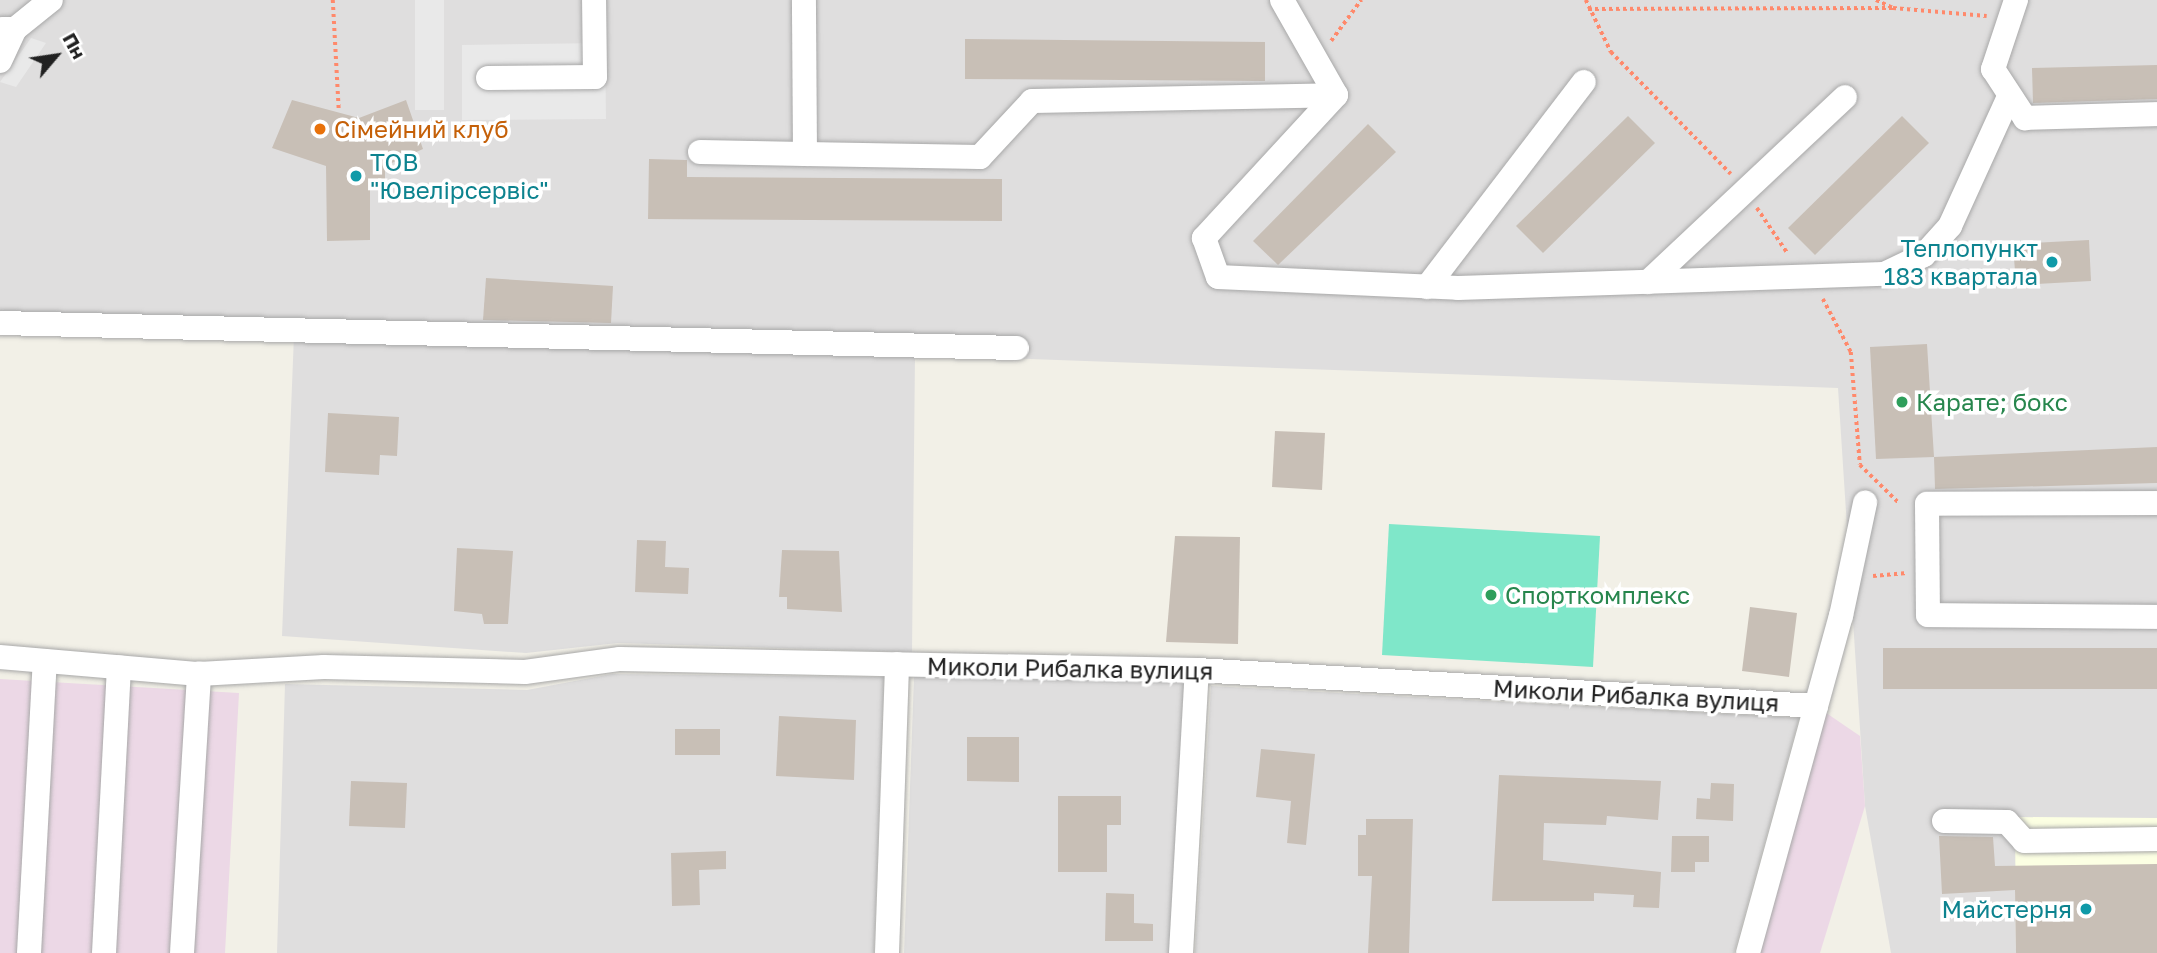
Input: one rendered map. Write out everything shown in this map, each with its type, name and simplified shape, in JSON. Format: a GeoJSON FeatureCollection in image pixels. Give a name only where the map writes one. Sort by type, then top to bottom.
{"type":"FeatureCollection","features":[{"type":"Feature","properties":{"kind":"street"},"geometry":{"type":"LineString","coordinates":[[0,61],[8,29],[51,0]]}},
{"type":"Feature","properties":{"kind":"street"},"geometry":{"type":"LineString","coordinates":[[488,78],[595,77],[594,0]]}},
{"type":"Feature","properties":{"kind":"street"},"geometry":{"type":"LineString","coordinates":[[804,0],[805,154]]}},
{"type":"Feature","properties":{"kind":"street"},"geometry":{"type":"LineString","coordinates":[[1282,0],[1336,95]]}},
{"type":"Feature","properties":{"kind":"street"},"geometry":{"type":"LineString","coordinates":[[2013,9],[1993,69],[2008,99],[2025,118],[2157,114]]}},
{"type":"Feature","properties":{"kind":"street"},"geometry":{"type":"LineString","coordinates":[[1427,287],[1584,82]]}},
{"type":"Feature","properties":{"kind":"street"},"geometry":{"type":"LineString","coordinates":[[700,152],[980,157],[1032,101],[1336,95]]}},
{"type":"Feature","properties":{"kind":"street"},"geometry":{"type":"LineString","coordinates":[[1336,95],[1204,238],[1218,277],[1427,287],[1806,280],[1884,274],[1935,246],[2008,99]]}},
{"type":"Feature","properties":{"kind":"street"},"geometry":{"type":"LineString","coordinates":[[1648,282],[1845,97]]}},
{"type":"Feature","properties":{"kind":"street"},"geometry":{"type":"LineString","coordinates":[[0,323],[1017,348]]}},
{"type":"Feature","properties":{"kind":"street","name":"Миколи Рибалка вулиця"},"geometry":{"type":"LineString","coordinates":[[1748,953],[1815,706],[1865,503]]}},
{"type":"Feature","properties":{"kind":"street"},"geometry":{"type":"LineString","coordinates":[[2157,503],[1927,505],[1928,615],[2157,617]]}},
{"type":"Feature","properties":{"kind":"street","name":"Миколи Рибалка вулиця"},"geometry":{"type":"LineString","coordinates":[[0,657],[199,674],[324,667],[525,672],[620,659],[1197,670],[1815,706]]}},
{"type":"Feature","properties":{"kind":"street"},"geometry":{"type":"LineString","coordinates":[[29,953],[45,661]]}},
{"type":"Feature","properties":{"kind":"street"},"geometry":{"type":"LineString","coordinates":[[887,953],[897,664]]}},
{"type":"Feature","properties":{"kind":"street"},"geometry":{"type":"LineString","coordinates":[[104,953],[119,667]]}},
{"type":"Feature","properties":{"kind":"street"},"geometry":{"type":"LineString","coordinates":[[1181,953],[1197,670]]}},
{"type":"Feature","properties":{"kind":"street"},"geometry":{"type":"LineString","coordinates":[[182,953],[199,674]]}},
{"type":"Feature","properties":{"kind":"street"},"geometry":{"type":"LineString","coordinates":[[1944,821],[2007,822],[2024,841],[2157,839]]}},
{"type":"Feature","properties":{"kind":"path"},"geometry":{"type":"LineString","coordinates":[[333,0],[339,111]]}},
{"type":"Feature","properties":{"kind":"path"},"geometry":{"type":"LineString","coordinates":[[1316,62],[1361,0]]}},
{"type":"Feature","properties":{"kind":"path"},"geometry":{"type":"LineString","coordinates":[[1586,0],[1588,9],[1611,51],[1745,191],[1806,280],[1851,352],[1860,465],[1899,503],[1927,516]]}},
{"type":"Feature","properties":{"kind":"path"},"geometry":{"type":"LineString","coordinates":[[1876,0],[1893,8]]}},
{"type":"Feature","properties":{"kind":"path"},"geometry":{"type":"LineString","coordinates":[[1588,9],[2013,9]]}},
{"type":"Feature","properties":{"kind":"path"},"geometry":{"type":"LineString","coordinates":[[1865,503],[1899,503]]}},
{"type":"Feature","properties":{"kind":"path"},"geometry":{"type":"LineString","coordinates":[[1865,577],[1928,571]]}},
{"type":"Feature","properties":{"kind":"shaded area"},"geometry":{"type":"Polygon","coordinates":[[[0,0],[2157,0],[2157,953],[1891,953],[1865,806],[1838,388],[915,355],[912,652],[618,643],[526,653],[282,636],[294,335],[0,324],[0,0]]]}},
{"type":"Feature","properties":{"kind":"shaded area"},"geometry":{"type":"Polygon","coordinates":[[[415,0],[444,0],[444,110],[415,110],[415,0]]]}},
{"type":"Feature","properties":{"kind":"shaded area"},"geometry":{"type":"Polygon","coordinates":[[[31,38],[46,43],[16,87],[0,82],[31,38]]]}},
{"type":"Feature","properties":{"kind":"shaded area"},"geometry":{"type":"Polygon","coordinates":[[[605,43],[606,119],[462,120],[462,45],[605,43]]]}},
{"type":"Feature","properties":{"kind":"shaded area"},"geometry":{"type":"Polygon","coordinates":[[[612,674],[884,677],[874,953],[277,953],[285,684],[527,690],[612,674]]]}},
{"type":"Feature","properties":{"kind":"shaded area"},"geometry":{"type":"Polygon","coordinates":[[[914,677],[1184,682],[1169,953],[904,953],[914,677]]]}},
{"type":"Feature","properties":{"kind":"shaded area"},"geometry":{"type":"Polygon","coordinates":[[[0,679],[239,693],[225,953],[0,953],[0,679]]]}},
{"type":"Feature","properties":{"kind":"shaded area"},"geometry":{"type":"Polygon","coordinates":[[[1211,686],[1799,718],[1734,953],[1195,953],[1211,686]]]}},
{"type":"Feature","properties":{"kind":"shaded area"},"geometry":{"type":"Polygon","coordinates":[[[1816,706],[1860,736],[1865,806],[1820,953],[1748,953],[1816,706]]]}},
{"type":"Feature","properties":{"kind":"shaded area","name":"Майстерня"},"geometry":{"type":"Polygon","coordinates":[[[2015,817],[2157,818],[2157,953],[2016,953],[2015,817]]]}},
{"type":"Feature","properties":{"kind":"green space","name":"Спорткомплекс"},"geometry":{"type":"Polygon","coordinates":[[[1389,524],[1600,536],[1593,667],[1382,655],[1389,524]]]}},
{"type":"Feature","properties":{"kind":"building"},"geometry":{"type":"Polygon","coordinates":[[[965,39],[1265,42],[1265,81],[965,79],[965,39]]]}},
{"type":"Feature","properties":{"kind":"building"},"geometry":{"type":"Polygon","coordinates":[[[2157,65],[2157,99],[2033,103],[2032,68],[2157,65]]]}},
{"type":"Feature","properties":{"kind":"building","name":"ТОВ \"Ювелірсервіс\""},"geometry":{"type":"Polygon","coordinates":[[[292,100],[359,118],[406,100],[423,149],[385,166],[385,186],[370,187],[370,240],[327,241],[326,166],[272,148],[292,100]]]}},
{"type":"Feature","properties":{"kind":"building"},"geometry":{"type":"Polygon","coordinates":[[[1628,116],[1655,143],[1543,253],[1516,226],[1628,116]]]}},
{"type":"Feature","properties":{"kind":"building"},"geometry":{"type":"Polygon","coordinates":[[[1902,116],[1929,143],[1815,255],[1788,228],[1902,116]]]}},
{"type":"Feature","properties":{"kind":"building"},"geometry":{"type":"Polygon","coordinates":[[[1368,124],[1396,152],[1278,265],[1253,241],[1368,124]]]}},
{"type":"Feature","properties":{"kind":"building"},"geometry":{"type":"Polygon","coordinates":[[[649,159],[687,160],[687,177],[1002,179],[1002,221],[648,219],[649,159]]]}},
{"type":"Feature","properties":{"kind":"building","name":"Теплопункт 183 квартала"},"geometry":{"type":"Polygon","coordinates":[[[2089,240],[2091,281],[2016,285],[2013,244],[2089,240]]]}},
{"type":"Feature","properties":{"kind":"building"},"geometry":{"type":"Polygon","coordinates":[[[486,278],[613,286],[611,323],[483,320],[486,278]]]}},
{"type":"Feature","properties":{"kind":"building","name":"Карате; бокс"},"geometry":{"type":"Polygon","coordinates":[[[1927,344],[1934,457],[1876,459],[1870,347],[1927,344]]]}},
{"type":"Feature","properties":{"kind":"building"},"geometry":{"type":"Polygon","coordinates":[[[328,413],[399,417],[397,456],[380,455],[379,475],[325,472],[328,413]]]}},
{"type":"Feature","properties":{"kind":"building"},"geometry":{"type":"Polygon","coordinates":[[[1275,431],[1325,433],[1322,490],[1272,487],[1275,431]]]}},
{"type":"Feature","properties":{"kind":"building"},"geometry":{"type":"Polygon","coordinates":[[[2157,447],[2157,483],[1935,489],[1934,457],[2157,447]]]}},
{"type":"Feature","properties":{"kind":"building"},"geometry":{"type":"Polygon","coordinates":[[[1175,536],[1240,537],[1238,644],[1166,642],[1175,536]]]}},
{"type":"Feature","properties":{"kind":"building"},"geometry":{"type":"Polygon","coordinates":[[[637,540],[666,541],[665,567],[689,568],[688,594],[635,592],[637,540]]]}},
{"type":"Feature","properties":{"kind":"building"},"geometry":{"type":"Polygon","coordinates":[[[457,548],[513,551],[508,624],[484,624],[482,614],[454,611],[457,548]]]}},
{"type":"Feature","properties":{"kind":"building"},"geometry":{"type":"Polygon","coordinates":[[[782,550],[839,551],[842,612],[787,609],[787,597],[779,597],[782,550]]]}},
{"type":"Feature","properties":{"kind":"building"},"geometry":{"type":"Polygon","coordinates":[[[1750,607],[1797,613],[1789,677],[1742,671],[1750,607]]]}},
{"type":"Feature","properties":{"kind":"building"},"geometry":{"type":"Polygon","coordinates":[[[1883,648],[2157,648],[2157,689],[1883,689],[1883,648]]]}},
{"type":"Feature","properties":{"kind":"building"},"geometry":{"type":"Polygon","coordinates":[[[779,716],[856,720],[854,780],[776,776],[779,716]]]}},
{"type":"Feature","properties":{"kind":"building"},"geometry":{"type":"Polygon","coordinates":[[[675,729],[720,729],[720,755],[675,755],[675,729]]]}},
{"type":"Feature","properties":{"kind":"building"},"geometry":{"type":"Polygon","coordinates":[[[967,737],[1019,737],[1019,782],[967,781],[967,737]]]}},
{"type":"Feature","properties":{"kind":"building"},"geometry":{"type":"Polygon","coordinates":[[[1261,749],[1315,754],[1306,845],[1287,843],[1291,801],[1256,797],[1261,749]]]}},
{"type":"Feature","properties":{"kind":"building"},"geometry":{"type":"Polygon","coordinates":[[[1499,775],[1661,781],[1658,820],[1607,816],[1606,825],[1544,823],[1543,860],[1661,872],[1659,908],[1633,907],[1634,895],[1594,893],[1594,901],[1492,901],[1499,775]]]}},
{"type":"Feature","properties":{"kind":"building"},"geometry":{"type":"Polygon","coordinates":[[[351,781],[407,783],[405,828],[349,826],[351,781]]]}},
{"type":"Feature","properties":{"kind":"building"},"geometry":{"type":"Polygon","coordinates":[[[1711,783],[1734,784],[1733,821],[1696,819],[1697,798],[1710,799],[1711,783]]]}},
{"type":"Feature","properties":{"kind":"building"},"geometry":{"type":"Polygon","coordinates":[[[1058,796],[1121,796],[1121,825],[1107,825],[1107,872],[1058,872],[1058,796]]]}},
{"type":"Feature","properties":{"kind":"building"},"geometry":{"type":"Polygon","coordinates":[[[1366,819],[1413,819],[1409,953],[1368,953],[1372,876],[1358,876],[1358,835],[1366,835],[1366,819]]]}},
{"type":"Feature","properties":{"kind":"building"},"geometry":{"type":"Polygon","coordinates":[[[1672,836],[1709,836],[1709,862],[1695,862],[1695,872],[1671,872],[1672,836]]]}},
{"type":"Feature","properties":{"kind":"building","name":"Майстерня"},"geometry":{"type":"Polygon","coordinates":[[[1939,836],[1993,837],[1995,866],[2157,864],[2157,953],[2016,953],[2015,890],[1942,894],[1939,836]]]}},
{"type":"Feature","properties":{"kind":"building"},"geometry":{"type":"Polygon","coordinates":[[[726,851],[726,869],[699,870],[700,905],[672,906],[671,853],[726,851]]]}},
{"type":"Feature","properties":{"kind":"building"},"geometry":{"type":"Polygon","coordinates":[[[1106,893],[1134,894],[1134,923],[1153,924],[1153,941],[1105,941],[1106,893]]]}},
{"type":"Feature","properties":{"kind":"place","name":"Сімейний клуб"},"geometry":{"type":"Point","coordinates":[320,129]}},
{"type":"Feature","properties":{"kind":"place","name":"ТОВ \"Ювелірсервіс\""},"geometry":{"type":"Point","coordinates":[356,176]}},
{"type":"Feature","properties":{"kind":"place","name":"Теплопункт 183 квартала"},"geometry":{"type":"Point","coordinates":[2052,262]}},
{"type":"Feature","properties":{"kind":"place","name":"Карате; бокс"},"geometry":{"type":"Point","coordinates":[1902,402]}},
{"type":"Feature","properties":{"kind":"place","name":"Спорткомплекс"},"geometry":{"type":"Point","coordinates":[1491,595]}},
{"type":"Feature","properties":{"kind":"place","name":"Майстерня"},"geometry":{"type":"Point","coordinates":[2086,909]}}]}
